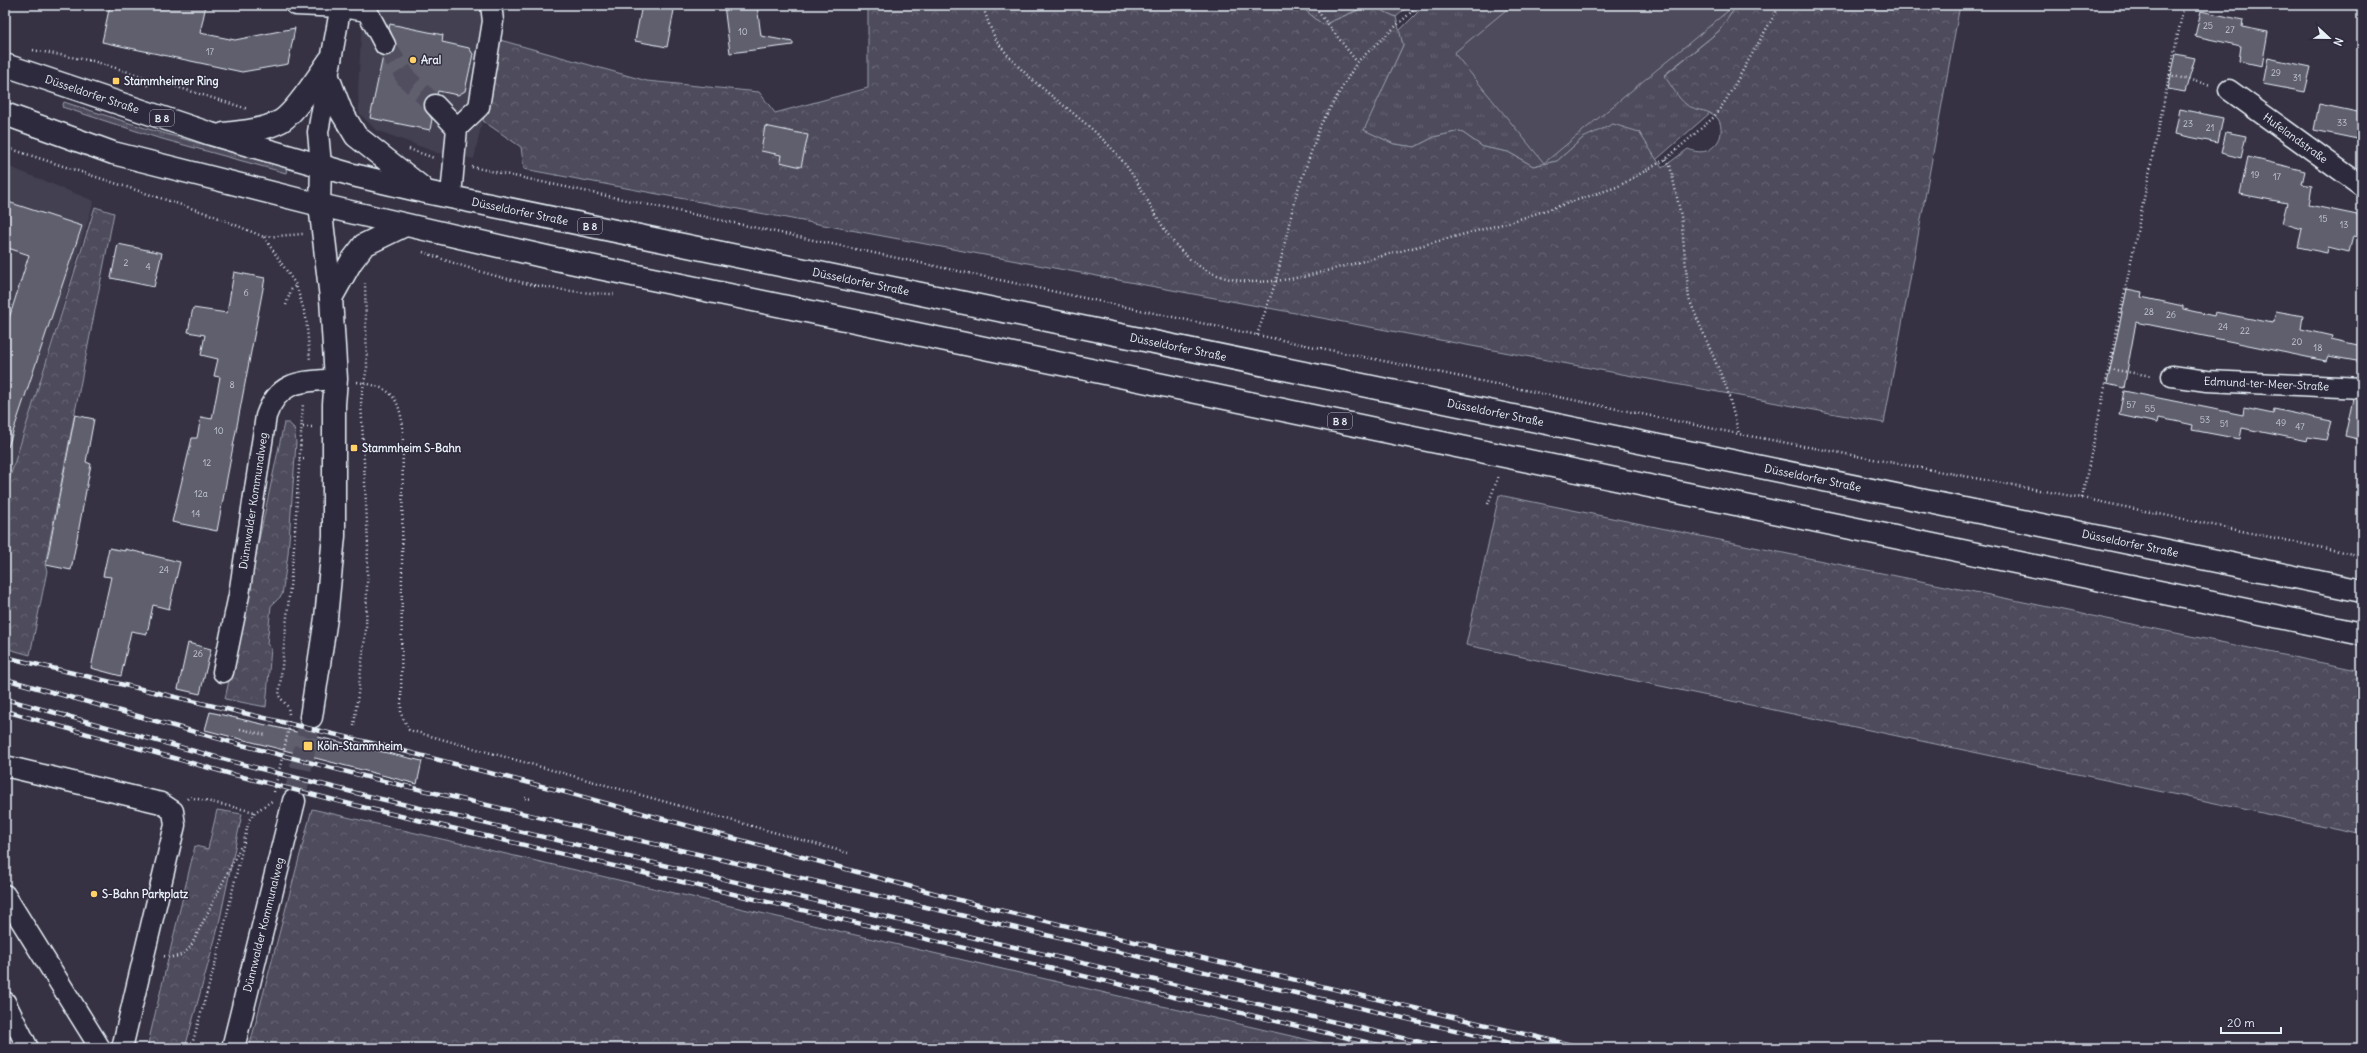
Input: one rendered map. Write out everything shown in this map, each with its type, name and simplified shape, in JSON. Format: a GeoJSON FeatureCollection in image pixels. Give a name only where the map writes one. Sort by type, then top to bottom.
{"type":"FeatureCollection","features":[{"type":"Feature","properties":{"kind":"main road","name":"Düsseldorfer Straße"},"geometry":{"type":"LineString","coordinates":[[5,65],[211,134],[321,165],[426,192],[451,196],[753,261],[2362,591]]}},
{"type":"Feature","properties":{"kind":"main road"},"geometry":{"type":"LineString","coordinates":[[211,134],[250,132],[283,120],[329,69]]}},
{"type":"Feature","properties":{"kind":"main road"},"geometry":{"type":"LineString","coordinates":[[329,69],[341,111],[356,136],[426,192]]}},
{"type":"Feature","properties":{"kind":"main road","name":"B 8"},"geometry":{"type":"LineString","coordinates":[[5,114],[113,153],[320,205],[551,258],[2362,634]]}},
{"type":"Feature","properties":{"kind":"main road"},"geometry":{"type":"LineString","coordinates":[[311,716],[326,618],[334,536],[334,404],[336,379],[331,298],[320,205]]}},
{"type":"Feature","properties":{"kind":"main road"},"geometry":{"type":"LineString","coordinates":[[331,298],[351,262],[364,245],[405,225]]}},
{"type":"Feature","properties":{"kind":"main road","name":"Dünnwalder Kommunalweg"},"geometry":{"type":"LineString","coordinates":[[232,1048],[294,801]]}},
{"type":"Feature","properties":{"kind":"street"},"geometry":{"type":"LineString","coordinates":[[296,5],[372,8],[385,45]]}},
{"type":"Feature","properties":{"kind":"street"},"geometry":{"type":"LineString","coordinates":[[451,196],[457,128],[479,107],[493,20],[492,5]]}},
{"type":"Feature","properties":{"kind":"street"},"geometry":{"type":"LineString","coordinates":[[320,205],[321,165],[318,132],[341,6]]}},
{"type":"Feature","properties":{"kind":"street","name":"Hufelandstraße"},"geometry":{"type":"LineString","coordinates":[[2229,90],[2362,186]]}},
{"type":"Feature","properties":{"kind":"street"},"geometry":{"type":"LineString","coordinates":[[435,105],[457,128]]}},
{"type":"Feature","properties":{"kind":"street","name":"Edmund-ter-Meer-Straße"},"geometry":{"type":"LineString","coordinates":[[2172,376],[2207,381],[2362,388]]}},
{"type":"Feature","properties":{"kind":"street","name":"Dünnwalder Kommunalweg"},"geometry":{"type":"LineString","coordinates":[[223,672],[239,595],[266,416],[276,395],[286,387],[306,382],[336,379]]}},
{"type":"Feature","properties":{"kind":"street"},"geometry":{"type":"LineString","coordinates":[[5,766],[161,803],[173,811],[175,825],[122,1048]]}},
{"type":"Feature","properties":{"kind":"street"},"geometry":{"type":"LineString","coordinates":[[5,895],[100,1048]]}},
{"type":"Feature","properties":{"kind":"street"},"geometry":{"type":"LineString","coordinates":[[5,1002],[27,1046]]}},
{"type":"Feature","properties":{"kind":"path"},"geometry":{"type":"LineString","coordinates":[[982,5],[998,43],[1023,70],[1097,132],[1123,162],[1141,187],[1171,241],[1187,257],[1208,271],[1224,278],[1250,282],[1276,281],[1306,276],[1510,222],[1617,187],[1666,159],[1714,117],[1726,100],[1780,5]]}},
{"type":"Feature","properties":{"kind":"path"},"geometry":{"type":"LineString","coordinates":[[1313,5],[1357,62]]}},
{"type":"Feature","properties":{"kind":"path"},"geometry":{"type":"LineString","coordinates":[[1258,335],[1276,281],[1295,198],[1321,124],[1357,62],[1419,5]]}},
{"type":"Feature","properties":{"kind":"path"},"geometry":{"type":"LineString","coordinates":[[2082,498],[2184,5]]}},
{"type":"Feature","properties":{"kind":"path"},"geometry":{"type":"LineString","coordinates":[[5,15],[6,11]]}},
{"type":"Feature","properties":{"kind":"path"},"geometry":{"type":"LineString","coordinates":[[29,50],[93,61],[249,109]]}},
{"type":"Feature","properties":{"kind":"path"},"geometry":{"type":"LineString","coordinates":[[2169,74],[2229,90]]}},
{"type":"Feature","properties":{"kind":"path"},"geometry":{"type":"LineString","coordinates":[[147,86],[150,78]]}},
{"type":"Feature","properties":{"kind":"path"},"geometry":{"type":"LineString","coordinates":[[5,147],[212,214],[264,237],[322,232]]}},
{"type":"Feature","properties":{"kind":"path"},"geometry":{"type":"LineString","coordinates":[[407,148],[454,163],[816,242],[1258,335],[1740,434],[2082,498],[2362,556]]}},
{"type":"Feature","properties":{"kind":"path"},"geometry":{"type":"LineString","coordinates":[[1666,159],[1670,165],[1681,216],[1689,299],[1727,389],[1740,434]]}},
{"type":"Feature","properties":{"kind":"path"},"geometry":{"type":"LineString","coordinates":[[191,1048],[217,957],[249,820],[256,812],[272,801],[289,728],[288,707],[279,696],[294,547],[303,402],[311,355],[306,317],[296,285],[264,237]]}},
{"type":"Feature","properties":{"kind":"path"},"geometry":{"type":"LineString","coordinates":[[354,726],[366,629],[368,545],[365,448],[361,400],[367,367],[364,277]]}},
{"type":"Feature","properties":{"kind":"path"},"geometry":{"type":"LineString","coordinates":[[286,305],[290,290],[296,285]]}},
{"type":"Feature","properties":{"kind":"path"},"geometry":{"type":"LineString","coordinates":[[2109,369],[2148,376],[2172,376]]}},
{"type":"Feature","properties":{"kind":"path"},"geometry":{"type":"LineString","coordinates":[[336,379],[364,383],[383,389],[395,396],[400,410],[403,426],[402,714],[409,730],[848,853]]}},
{"type":"Feature","properties":{"kind":"path"},"geometry":{"type":"LineString","coordinates":[[1488,504],[1499,474],[1502,455]]}},
{"type":"Feature","properties":{"kind":"path"},"geometry":{"type":"LineString","coordinates":[[299,459],[305,459]]}},
{"type":"Feature","properties":{"kind":"path"},"geometry":{"type":"LineString","coordinates":[[240,729],[266,735]]}},
{"type":"Feature","properties":{"kind":"path"},"geometry":{"type":"LineString","coordinates":[[173,811],[189,797],[256,812]]}},
{"type":"Feature","properties":{"kind":"path"},"geometry":{"type":"LineString","coordinates":[[525,798],[532,799]]}},
{"type":"Feature","properties":{"kind":"path"},"geometry":{"type":"LineString","coordinates":[[144,952],[169,957],[177,957],[186,953],[191,946],[243,842]]}},
{"type":"Feature","properties":{"kind":"shaded area"},"geometry":{"type":"Polygon","coordinates":[[[367,5],[507,5],[474,159],[438,153],[376,130],[359,113],[358,90],[361,37],[367,5]]]}},
{"type":"Feature","properties":{"kind":"shaded area"},"geometry":{"type":"Polygon","coordinates":[[[5,165],[94,201],[5,496],[5,165]]]}},
{"type":"Feature","properties":{"kind":"green space"},"geometry":{"type":"Polygon","coordinates":[[[868,5],[1299,5],[1323,25],[1370,5],[1396,17],[1403,45],[1364,130],[1394,144],[1415,147],[1434,137],[1460,131],[1483,147],[1508,152],[1533,166],[1557,161],[1583,138],[1613,124],[1639,132],[1662,168],[1688,149],[1698,152],[1709,150],[1720,138],[1721,125],[1718,119],[1714,115],[1687,105],[1664,76],[1719,31],[1737,5],[1960,5],[1884,423],[524,169],[521,147],[483,121],[500,40],[647,81],[759,92],[775,113],[868,88],[868,5]]]}},
{"type":"Feature","properties":{"kind":"green space"},"geometry":{"type":"Polygon","coordinates":[[[1299,5],[1369,5],[1323,25],[1299,5]]]}},
{"type":"Feature","properties":{"kind":"green space"},"geometry":{"type":"Polygon","coordinates":[[[1369,5],[1410,5],[1396,17],[1369,5]]]}},
{"type":"Feature","properties":{"kind":"green space"},"geometry":{"type":"Polygon","coordinates":[[[1425,5],[1737,5],[1719,31],[1664,75],[1711,112],[1656,160],[1639,132],[1583,138],[1557,161],[1533,166],[1508,152],[1483,147],[1460,131],[1434,137],[1415,147],[1394,144],[1363,130],[1403,45],[1399,31],[1425,5]]]}},
{"type":"Feature","properties":{"kind":"green space"},"geometry":{"type":"Polygon","coordinates":[[[1512,5],[1735,5],[1544,163],[1454,53],[1512,5]]]}},
{"type":"Feature","properties":{"kind":"green space"},"geometry":{"type":"Polygon","coordinates":[[[64,102],[145,128],[287,168],[286,173],[155,137],[62,107],[64,102]]]}},
{"type":"Feature","properties":{"kind":"green space"},"geometry":{"type":"Polygon","coordinates":[[[95,207],[114,213],[45,565],[47,571],[30,655],[5,648],[5,493],[95,207]]]}},
{"type":"Feature","properties":{"kind":"green space"},"geometry":{"type":"Polygon","coordinates":[[[284,423],[289,423],[294,428],[296,443],[288,554],[282,595],[271,606],[267,644],[271,648],[266,707],[225,699],[284,423]]]}},
{"type":"Feature","properties":{"kind":"green space"},"geometry":{"type":"Polygon","coordinates":[[[1499,495],[2362,671],[2362,834],[1466,645],[1499,495]]]}},
{"type":"Feature","properties":{"kind":"green space"},"geometry":{"type":"Polygon","coordinates":[[[312,809],[1343,1048],[249,1048],[312,809]]]}},
{"type":"Feature","properties":{"kind":"green space"},"geometry":{"type":"Polygon","coordinates":[[[217,810],[242,814],[218,928],[185,1048],[147,1048],[195,846],[208,849],[217,810]]]}},
{"type":"Feature","properties":{"kind":"building"},"geometry":{"type":"Polygon","coordinates":[[[110,5],[206,5],[200,33],[235,40],[295,28],[288,64],[242,72],[102,42],[110,5]]]}},
{"type":"Feature","properties":{"kind":"building"},"geometry":{"type":"Polygon","coordinates":[[[642,5],[675,5],[667,47],[635,41],[642,5]]]}},
{"type":"Feature","properties":{"kind":"building"},"geometry":{"type":"Polygon","coordinates":[[[724,5],[757,5],[761,36],[793,42],[793,45],[730,53],[724,5]]]}},
{"type":"Feature","properties":{"kind":"building"},"geometry":{"type":"Polygon","coordinates":[[[2201,11],[2243,20],[2242,27],[2268,32],[2262,66],[2239,61],[2241,46],[2195,36],[2201,11]]]}},
{"type":"Feature","properties":{"kind":"building"},"geometry":{"type":"Polygon","coordinates":[[[390,24],[443,35],[442,42],[469,48],[473,54],[465,91],[458,95],[438,91],[437,94],[427,96],[424,101],[424,108],[432,119],[430,130],[370,118],[383,56],[391,55],[396,46],[389,28],[390,24]]]}},
{"type":"Feature","properties":{"kind":"building"},"geometry":{"type":"Polygon","coordinates":[[[2176,54],[2195,58],[2185,92],[2168,89],[2176,54]]]}},
{"type":"Feature","properties":{"kind":"building"},"geometry":{"type":"Polygon","coordinates":[[[2268,58],[2311,67],[2305,92],[2263,84],[2268,58]]]}},
{"type":"Feature","properties":{"kind":"building"},"geometry":{"type":"Polygon","coordinates":[[[2319,104],[2362,113],[2362,140],[2314,130],[2319,104]]]}},
{"type":"Feature","properties":{"kind":"building"},"geometry":{"type":"Polygon","coordinates":[[[2180,109],[2223,118],[2218,143],[2175,134],[2180,109]]]}},
{"type":"Feature","properties":{"kind":"building"},"geometry":{"type":"Polygon","coordinates":[[[765,126],[808,135],[801,167],[780,162],[781,155],[761,151],[765,126]]]}},
{"type":"Feature","properties":{"kind":"building"},"geometry":{"type":"Polygon","coordinates":[[[2226,132],[2246,136],[2241,158],[2221,153],[2226,132]]]}},
{"type":"Feature","properties":{"kind":"building"},"geometry":{"type":"Polygon","coordinates":[[[2248,157],[2305,171],[2302,184],[2312,186],[2309,205],[2362,216],[2362,238],[2353,236],[2349,252],[2328,247],[2327,253],[2298,247],[2302,229],[2282,223],[2287,203],[2240,194],[2248,157]]]}},
{"type":"Feature","properties":{"kind":"building"},"geometry":{"type":"Polygon","coordinates":[[[5,201],[82,226],[8,447],[5,446],[5,331],[29,255],[5,247],[5,201]]]}},
{"type":"Feature","properties":{"kind":"building"},"geometry":{"type":"Polygon","coordinates":[[[118,244],[162,253],[154,287],[111,278],[118,244]]]}},
{"type":"Feature","properties":{"kind":"building"},"geometry":{"type":"Polygon","coordinates":[[[234,272],[265,278],[217,531],[172,522],[192,438],[197,438],[201,417],[212,419],[220,377],[214,376],[218,359],[201,355],[205,335],[188,332],[193,308],[227,313],[234,272]]]}},
{"type":"Feature","properties":{"kind":"building"},"geometry":{"type":"Polygon","coordinates":[[[2127,289],[2142,292],[2141,297],[2183,306],[2183,309],[2214,316],[2215,312],[2273,323],[2276,311],[2303,316],[2301,329],[2332,336],[2331,339],[2362,346],[2362,362],[2328,356],[2326,361],[2136,322],[2124,388],[2107,384],[2127,289]]]}},
{"type":"Feature","properties":{"kind":"building"},"geometry":{"type":"Polygon","coordinates":[[[2124,391],[2243,415],[2244,408],[2273,414],[2274,409],[2331,421],[2326,440],[2308,437],[2307,441],[2242,428],[2240,439],[2192,430],[2193,425],[2175,421],[2158,418],[2157,423],[2119,415],[2124,391]]]}},
{"type":"Feature","properties":{"kind":"building"},"geometry":{"type":"Polygon","coordinates":[[[2353,399],[2362,399],[2362,440],[2345,436],[2353,399]]]}},
{"type":"Feature","properties":{"kind":"building"},"geometry":{"type":"Polygon","coordinates":[[[75,415],[94,419],[86,462],[91,464],[71,570],[46,565],[75,415]]]}},
{"type":"Feature","properties":{"kind":"building"},"geometry":{"type":"Polygon","coordinates":[[[109,548],[125,551],[125,549],[180,562],[169,609],[153,605],[147,634],[131,631],[121,676],[91,668],[111,577],[103,576],[109,548]]]}},
{"type":"Feature","properties":{"kind":"building"},"geometry":{"type":"Polygon","coordinates":[[[188,643],[211,649],[200,694],[178,689],[188,643]]]}},
{"type":"Feature","properties":{"kind":"building"},"geometry":{"type":"Polygon","coordinates":[[[210,712],[422,761],[417,784],[205,730],[210,712]]]}},
{"type":"Feature","properties":{"kind":"tunnel"},"geometry":{"type":"LineString","coordinates":[[385,45],[407,79],[435,105]]}},
{"type":"Feature","properties":{"kind":"tunnel"},"geometry":{"type":"LineString","coordinates":[[294,801],[311,717]]}},
{"type":"Feature","properties":{"kind":"railway"},"geometry":{"type":"LineString","coordinates":[[5,657],[384,746],[561,791],[974,904],[1584,1048]]}},
{"type":"Feature","properties":{"kind":"railway"},"geometry":{"type":"LineString","coordinates":[[5,679],[238,744],[375,779],[1532,1048]]}},
{"type":"Feature","properties":{"kind":"railway"},"geometry":{"type":"LineString","coordinates":[[5,699],[234,762],[368,796],[1446,1048]]}},
{"type":"Feature","properties":{"kind":"railway"},"geometry":{"type":"LineString","coordinates":[[5,711],[231,774],[362,807],[1391,1048]]}},
{"type":"Feature","properties":{"kind":"place","name":"Aral"},"geometry":{"type":"Point","coordinates":[413,60]}},
{"type":"Feature","properties":{"kind":"place","name":"Stammheimer Ring"},"geometry":{"type":"Point","coordinates":[116,81]}},
{"type":"Feature","properties":{"kind":"place","name":"Stammheim S-Bahn"},"geometry":{"type":"Point","coordinates":[354,448]}},
{"type":"Feature","properties":{"kind":"place","name":"Köln-Stammheim"},"geometry":{"type":"Point","coordinates":[308,746]}},
{"type":"Feature","properties":{"kind":"place","name":"S-Bahn Parkplatz"},"geometry":{"type":"Point","coordinates":[94,894]}}]}
